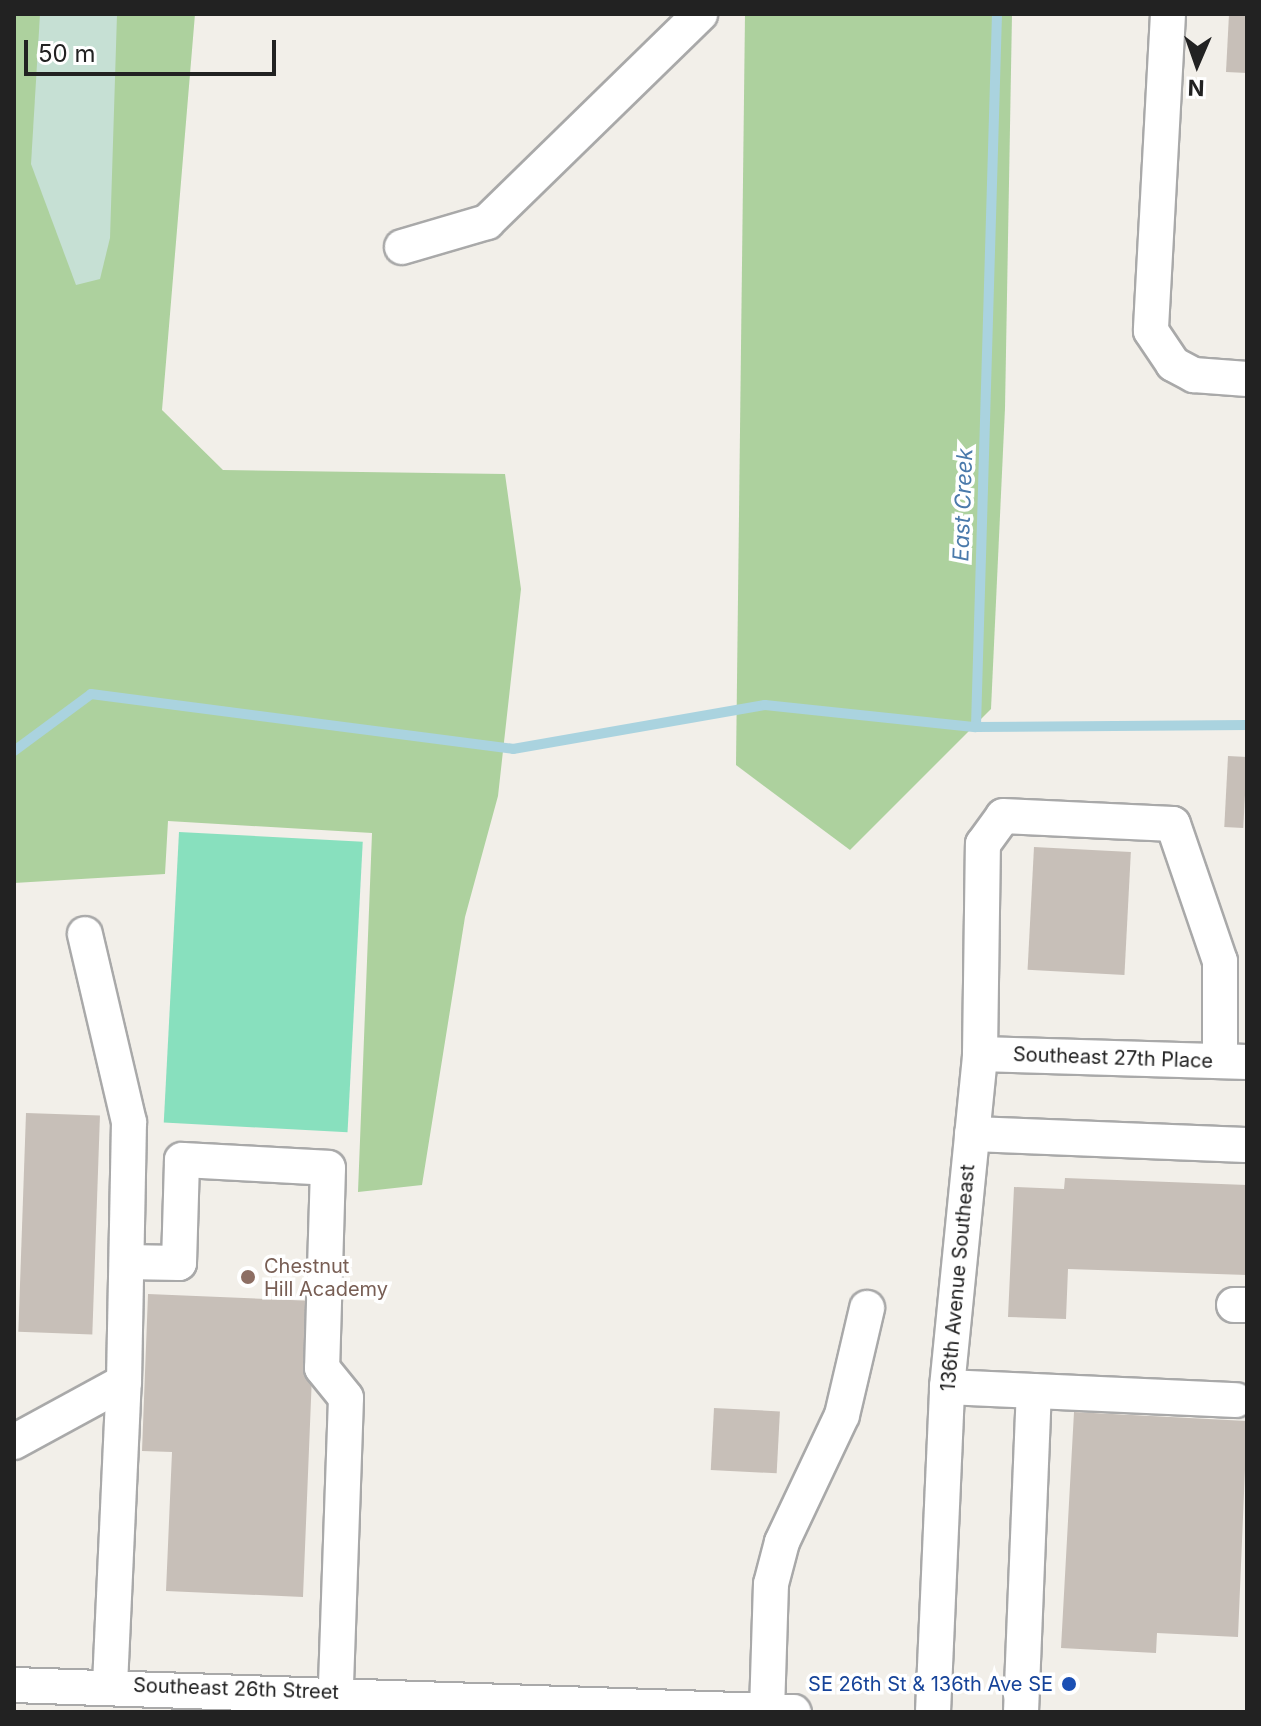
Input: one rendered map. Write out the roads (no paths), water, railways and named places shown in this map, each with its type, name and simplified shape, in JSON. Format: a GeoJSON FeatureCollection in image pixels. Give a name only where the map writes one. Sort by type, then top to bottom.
{"type":"FeatureCollection","features":[{"type":"Feature","properties":{"kind":"street"},"geometry":{"type":"LineString","coordinates":[[402,247],[487,222],[700,14]]}},
{"type":"Feature","properties":{"kind":"street"},"geometry":{"type":"LineString","coordinates":[[1168,14],[1151,331],[1183,370],[1247,379]]}},
{"type":"Feature","properties":{"kind":"street","name":"136th Avenue Southeast"},"geometry":{"type":"LineString","coordinates":[[933,1712],[947,1387],[980,1054],[983,844],[1003,816],[1173,824],[1220,961],[1233,1062]]}},
{"type":"Feature","properties":{"kind":"street"},"geometry":{"type":"LineString","coordinates":[[85,934],[129,1122],[124,1382],[110,1685]]}},
{"type":"Feature","properties":{"kind":"street","name":"Southeast 27th Place"},"geometry":{"type":"LineString","coordinates":[[980,1054],[1233,1062]]}},
{"type":"Feature","properties":{"kind":"street"},"geometry":{"type":"LineString","coordinates":[[972,1134],[1247,1145]]}},
{"type":"Feature","properties":{"kind":"street"},"geometry":{"type":"LineString","coordinates":[[127,1262],[179,1263],[182,1160],[328,1168],[322,1368],[346,1398],[336,1702]]}},
{"type":"Feature","properties":{"kind":"street"},"geometry":{"type":"LineString","coordinates":[[781,1711],[771,1584],[782,1542],[842,1415],[867,1308]]}},
{"type":"Feature","properties":{"kind":"street"},"geometry":{"type":"LineString","coordinates":[[14,1442],[124,1382]]}},
{"type":"Feature","properties":{"kind":"street"},"geometry":{"type":"LineString","coordinates":[[947,1387],[1236,1400]]}},
{"type":"Feature","properties":{"kind":"street"},"geometry":{"type":"LineString","coordinates":[[1021,1712],[1034,1391]]}},
{"type":"Feature","properties":{"kind":"street","name":"Southeast 26th Street"},"geometry":{"type":"LineString","coordinates":[[14,1685],[110,1685],[336,1702],[781,1711]]}},
{"type":"Feature","properties":{"kind":"waterway","name":"East Creek"},"geometry":{"type":"LineString","coordinates":[[997,14],[976,727],[1247,725]]}},
{"type":"Feature","properties":{"kind":"waterway"},"geometry":{"type":"LineString","coordinates":[[14,751],[91,694],[513,749],[765,705],[976,727]]}},
{"type":"Feature","properties":{"kind":"place","name":"Chestnut Hill Academy"},"geometry":{"type":"Point","coordinates":[248,1277]}},
{"type":"Feature","properties":{"kind":"place","name":"SE 26th St & 136th Ave SE"},"geometry":{"type":"Point","coordinates":[1069,1684]}}]}
